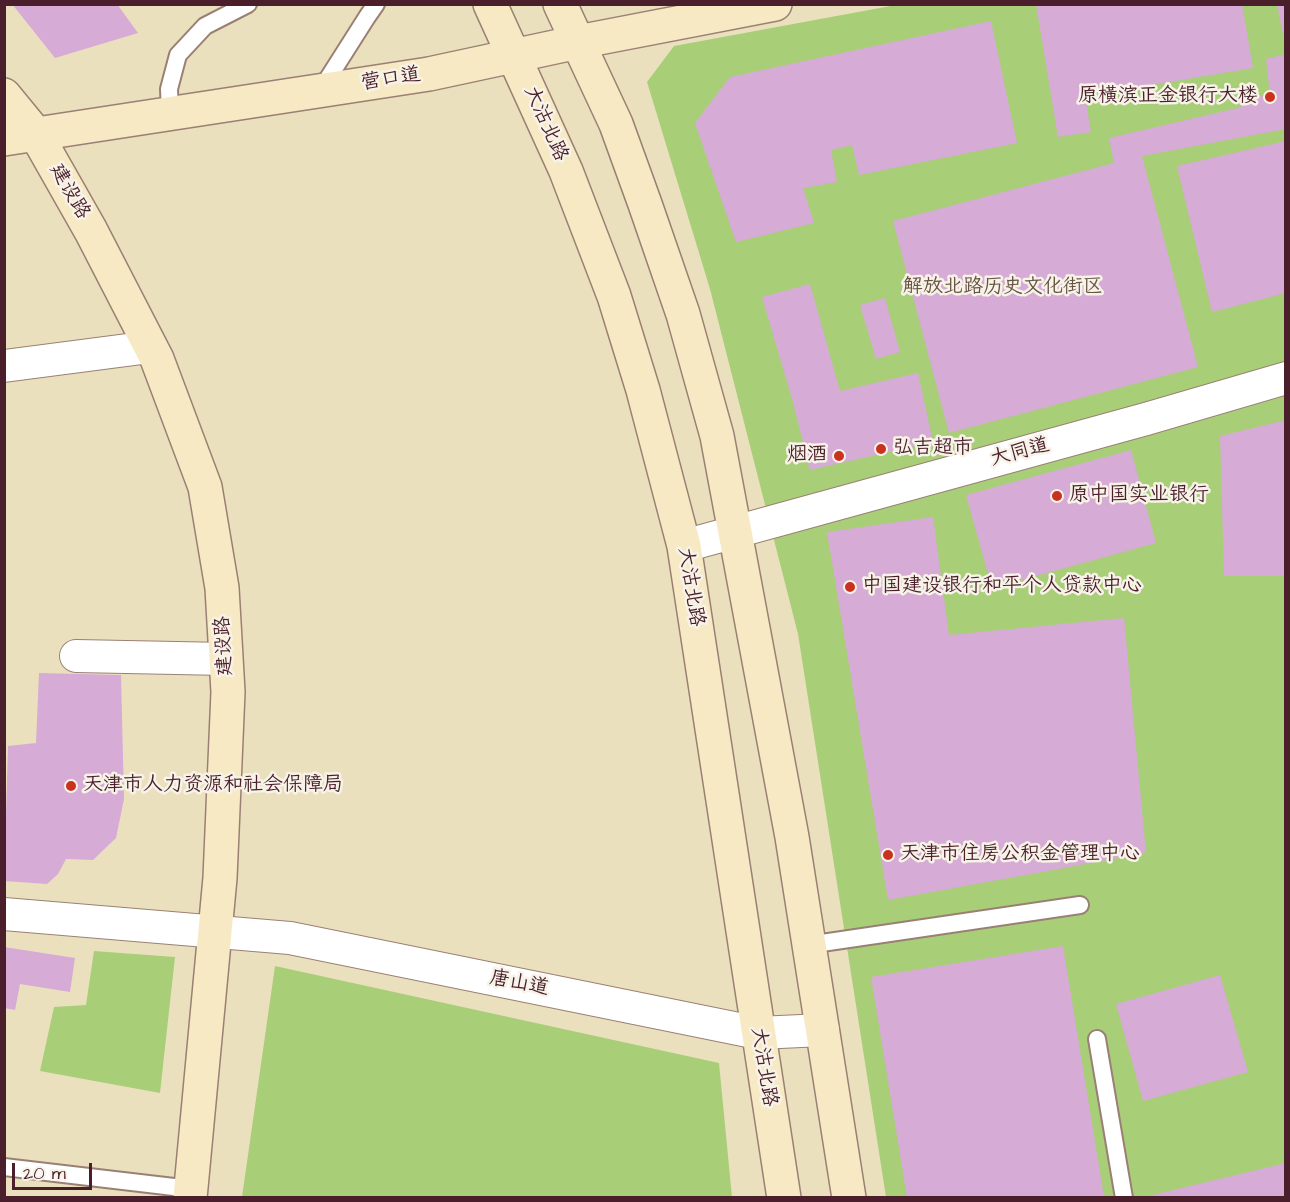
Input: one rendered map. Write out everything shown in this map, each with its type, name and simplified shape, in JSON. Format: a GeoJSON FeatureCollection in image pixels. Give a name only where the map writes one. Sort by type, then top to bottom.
{"type":"FeatureCollection","features":[{"type":"Feature","properties":{"kind":"main road","name":"大沽北路"},"geometry":{"type":"LineString","coordinates":[[490,4],[566,171],[614,296],[643,390],[684,546],[784,1197]]}},
{"type":"Feature","properties":{"kind":"main road"},"geometry":{"type":"LineString","coordinates":[[560,4],[616,124],[683,314],[717,436],[792,837],[849,1197]]}},
{"type":"Feature","properties":{"kind":"main road","name":"营口道"},"geometry":{"type":"LineString","coordinates":[[20,137],[429,74],[578,42],[775,4]]}},
{"type":"Feature","properties":{"kind":"main road","name":"建设路"},"geometry":{"type":"LineString","coordinates":[[4,95],[20,137],[91,231],[150,347],[205,487],[222,588],[228,692],[220,878],[190,1193]]}},
{"type":"Feature","properties":{"kind":"street"},"geometry":{"type":"LineString","coordinates":[[4,366],[150,347]]}},
{"type":"Feature","properties":{"kind":"street","name":"大同道"},"geometry":{"type":"LineString","coordinates":[[684,546],[735,530],[1146,419],[1286,378]]}},
{"type":"Feature","properties":{"kind":"street"},"geometry":{"type":"LineString","coordinates":[[76,656],[226,659]]}},
{"type":"Feature","properties":{"kind":"street","name":"唐山道"},"geometry":{"type":"LineString","coordinates":[[4,907],[159,920],[214,930]]}},
{"type":"Feature","properties":{"kind":"street","name":"唐山道"},"geometry":{"type":"LineString","coordinates":[[4,914],[290,938],[758,1033],[823,1030]]}},
{"type":"Feature","properties":{"kind":"lane"},"geometry":{"type":"LineString","coordinates":[[170,113],[169,88],[178,55],[205,26],[248,4]]}},
{"type":"Feature","properties":{"kind":"lane"},"geometry":{"type":"LineString","coordinates":[[320,91],[366,16],[376,4]]}},
{"type":"Feature","properties":{"kind":"lane"},"geometry":{"type":"LineString","coordinates":[[808,945],[1080,904]]}},
{"type":"Feature","properties":{"kind":"lane"},"geometry":{"type":"LineString","coordinates":[[1097,1039],[1124,1197]]}},
{"type":"Feature","properties":{"kind":"lane"},"geometry":{"type":"LineString","coordinates":[[4,1167],[190,1193]]}},
{"type":"Feature","properties":{"kind":"green space","name":"解放北路历史文化街区"},"geometry":{"type":"Polygon","coordinates":[[[896,5],[1285,5],[1285,1197],[886,1197],[798,634],[710,289],[647,82],[674,46],[896,5]]]}},
{"type":"Feature","properties":{"kind":"green space"},"geometry":{"type":"Polygon","coordinates":[[[94,951],[175,957],[160,1093],[40,1071],[54,1007],[86,1005],[94,951]]]}},
{"type":"Feature","properties":{"kind":"green space"},"geometry":{"type":"Polygon","coordinates":[[[275,966],[719,1063],[732,1197],[242,1197],[275,966]]]}},
{"type":"Feature","properties":{"kind":"building"},"geometry":{"type":"Polygon","coordinates":[[[12,4],[117,4],[138,33],[55,58],[12,4]]]}},
{"type":"Feature","properties":{"kind":"building"},"geometry":{"type":"Polygon","coordinates":[[[1036,4],[1242,4],[1253,68],[1085,96],[1091,132],[1058,137],[1036,4]]]}},
{"type":"Feature","properties":{"kind":"building","name":"原横滨正金银行大楼"},"geometry":{"type":"Polygon","coordinates":[[[1277,4],[1286,4],[1286,40],[1284,40],[1277,4]]]}},
{"type":"Feature","properties":{"kind":"building"},"geometry":{"type":"Polygon","coordinates":[[[991,21],[1017,143],[859,175],[852,145],[831,150],[837,182],[803,188],[814,223],[736,242],[695,123],[730,77],[991,21]]]}},
{"type":"Feature","properties":{"kind":"building"},"geometry":{"type":"Polygon","coordinates":[[[1286,54],[1286,129],[1142,156],[1198,367],[949,433],[893,221],[1114,163],[1109,138],[1242,107],[1238,100],[1270,95],[1266,59],[1286,54]]]}},
{"type":"Feature","properties":{"kind":"building"},"geometry":{"type":"Polygon","coordinates":[[[1286,141],[1286,293],[1212,312],[1177,166],[1286,141]]]}},
{"type":"Feature","properties":{"kind":"building"},"geometry":{"type":"Polygon","coordinates":[[[810,284],[840,391],[918,373],[933,442],[810,470],[762,297],[810,284]]]}},
{"type":"Feature","properties":{"kind":"building"},"geometry":{"type":"Polygon","coordinates":[[[885,298],[900,352],[876,359],[860,305],[885,298]]]}},
{"type":"Feature","properties":{"kind":"building"},"geometry":{"type":"Polygon","coordinates":[[[1286,420],[1286,576],[1224,576],[1220,436],[1286,420]]]}},
{"type":"Feature","properties":{"kind":"building"},"geometry":{"type":"Polygon","coordinates":[[[1131,450],[1156,543],[992,588],[966,495],[1131,450]]]}},
{"type":"Feature","properties":{"kind":"building"},"geometry":{"type":"Polygon","coordinates":[[[933,517],[949,635],[1124,618],[1146,853],[888,900],[827,532],[933,517]]]}},
{"type":"Feature","properties":{"kind":"building"},"geometry":{"type":"Polygon","coordinates":[[[39,673],[121,675],[124,799],[116,838],[93,860],[66,859],[58,874],[47,884],[4,881],[8,746],[36,743],[39,673]]]}},
{"type":"Feature","properties":{"kind":"building"},"geometry":{"type":"Polygon","coordinates":[[[1063,946],[1104,1197],[907,1197],[871,977],[1063,946]]]}},
{"type":"Feature","properties":{"kind":"building"},"geometry":{"type":"Polygon","coordinates":[[[4,947],[75,958],[70,992],[20,984],[15,1010],[4,1008],[4,947]]]}},
{"type":"Feature","properties":{"kind":"building"},"geometry":{"type":"Polygon","coordinates":[[[1220,975],[1248,1072],[1143,1101],[1116,1004],[1220,975]]]}},
{"type":"Feature","properties":{"kind":"building"},"geometry":{"type":"Polygon","coordinates":[[[1286,1163],[1286,1197],[1144,1197],[1286,1163]]]}},
{"type":"Feature","properties":{"kind":"place","name":"原横滨正金银行大楼"},"geometry":{"type":"Point","coordinates":[1270,97]}},
{"type":"Feature","properties":{"kind":"place","name":"弘吉超市"},"geometry":{"type":"Point","coordinates":[881,449]}},
{"type":"Feature","properties":{"kind":"place","name":"烟酒"},"geometry":{"type":"Point","coordinates":[839,456]}},
{"type":"Feature","properties":{"kind":"place","name":"原中国实业银行"},"geometry":{"type":"Point","coordinates":[1057,496]}},
{"type":"Feature","properties":{"kind":"place","name":"中国建设银行和平个人贷款中心"},"geometry":{"type":"Point","coordinates":[850,587]}},
{"type":"Feature","properties":{"kind":"place","name":"天津市人力资源和社会保障局"},"geometry":{"type":"Point","coordinates":[71,786]}},
{"type":"Feature","properties":{"kind":"place","name":"天津市住房公积金管理中心"},"geometry":{"type":"Point","coordinates":[888,855]}}]}
